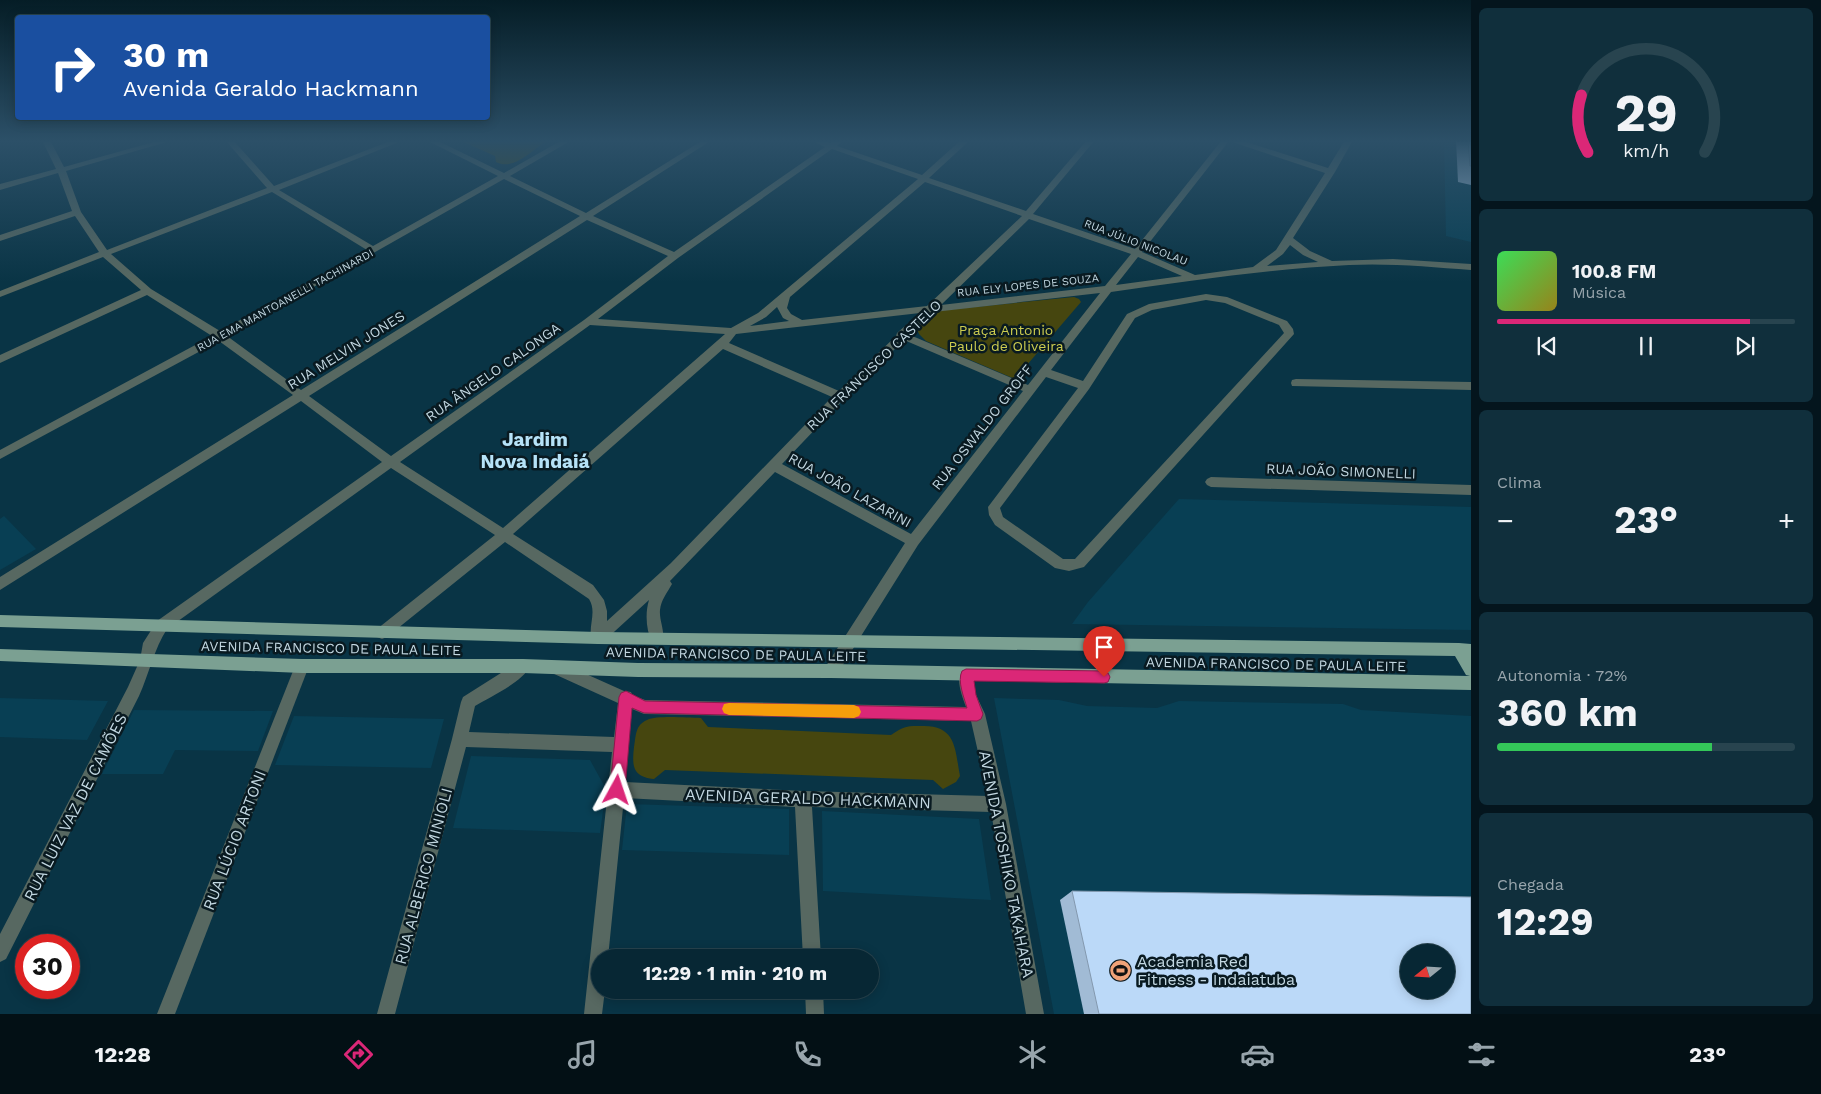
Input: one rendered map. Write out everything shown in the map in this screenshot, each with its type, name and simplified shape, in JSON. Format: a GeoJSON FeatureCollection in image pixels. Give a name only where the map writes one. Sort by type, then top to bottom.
{"type":"FeatureCollection","features":[{"type":"Feature","properties":{"kind":"main road","name":"AVENIDA FRANCISCO DE PAULA LEITE"},"geometry":{"type":"LineString","coordinates":[[0,621],[598,638],[1465,650]]}},
{"type":"Feature","properties":{"kind":"main road"},"geometry":{"type":"LineString","coordinates":[[1465,650],[1471,670]]}},
{"type":"Feature","properties":{"kind":"main road","name":"AVENIDA FRANCISCO DE PAULA LEITE"},"geometry":{"type":"LineString","coordinates":[[0,654],[302,666],[523,666],[1471,683]]}},
{"type":"Feature","properties":{"kind":"street"},"geometry":{"type":"LineString","coordinates":[[68,187],[77,212],[105,254],[148,291],[220,336],[391,462],[597,596],[600,604],[598,638]]}},
{"type":"Feature","properties":{"kind":"street"},"geometry":{"type":"LineString","coordinates":[[0,294],[276,187]]}},
{"type":"Feature","properties":{"kind":"street","name":"RUA EMA MANTOANELLI TACHINARDI"},"geometry":{"type":"LineString","coordinates":[[0,455],[220,336],[484,187]]}},
{"type":"Feature","properties":{"kind":"street"},"geometry":{"type":"LineString","coordinates":[[527,187],[675,256]]}},
{"type":"Feature","properties":{"kind":"street","name":"RUA MELVIN JONES"},"geometry":{"type":"LineString","coordinates":[[0,584],[632,187]]}},
{"type":"Feature","properties":{"kind":"street","name":"RUA ÂNGELO CALONGA"},"geometry":{"type":"LineString","coordinates":[[162,625],[588,322],[675,256],[773,187]]}},
{"type":"Feature","properties":{"kind":"street"},"geometry":{"type":"LineString","coordinates":[[382,633],[503,536],[722,344],[733,331],[762,315],[913,187]]}},
{"type":"Feature","properties":{"kind":"street","name":"RUA JÚLIO NICOLAU"},"geometry":{"type":"LineString","coordinates":[[946,187],[1136,253],[1195,278]]}},
{"type":"Feature","properties":{"kind":"street","name":"RUA FRANCISCO CASTELO"},"geometry":{"type":"LineString","coordinates":[[598,638],[676,567],[840,396],[901,335],[931,309],[1027,216],[1051,187]]}},
{"type":"Feature","properties":{"kind":"street","name":"RUA OSWALDO GROFF"},"geometry":{"type":"LineString","coordinates":[[831,671],[914,541],[1188,187]]}},
{"type":"Feature","properties":{"kind":"street"},"geometry":{"type":"LineString","coordinates":[[1255,270],[1280,252],[1321,187]]}},
{"type":"Feature","properties":{"kind":"street"},"geometry":{"type":"LineString","coordinates":[[272,189],[374,250]]}},
{"type":"Feature","properties":{"kind":"street"},"geometry":{"type":"LineString","coordinates":[[0,238],[77,212]]}},
{"type":"Feature","properties":{"kind":"street"},"geometry":{"type":"LineString","coordinates":[[1289,238],[1305,253],[1331,264]]}},
{"type":"Feature","properties":{"kind":"street","name":"RUA ELY LOPES DE SOUZA"},"geometry":{"type":"LineString","coordinates":[[588,322],[733,331],[1108,289],[1255,270],[1350,262],[1393,262],[1471,267]]}},
{"type":"Feature","properties":{"kind":"street"},"geometry":{"type":"LineString","coordinates":[[958,283],[960,290],[980,302]]}},
{"type":"Feature","properties":{"kind":"street"},"geometry":{"type":"LineString","coordinates":[[0,359],[148,291]]}},
{"type":"Feature","properties":{"kind":"street"},"geometry":{"type":"LineString","coordinates":[[785,296],[782,308],[787,316],[800,323]]}},
{"type":"Feature","properties":{"kind":"street"},"geometry":{"type":"LineString","coordinates":[[1216,297],[1283,323],[1288,329],[1289,334],[1079,563],[1069,566],[1060,564],[999,521],[995,515],[994,507],[1085,386],[1131,316],[1149,307],[1216,297]]}},
{"type":"Feature","properties":{"kind":"street"},"geometry":{"type":"LineString","coordinates":[[901,335],[1030,390]]}},
{"type":"Feature","properties":{"kind":"street"},"geometry":{"type":"LineString","coordinates":[[722,344],[840,396]]}},
{"type":"Feature","properties":{"kind":"street"},"geometry":{"type":"LineString","coordinates":[[1044,372],[1085,386]]}},
{"type":"Feature","properties":{"kind":"street"},"geometry":{"type":"LineString","coordinates":[[1296,383],[1471,386]]}},
{"type":"Feature","properties":{"kind":"street","name":"RUA JOÃO LAZARINI"},"geometry":{"type":"LineString","coordinates":[[773,465],[914,541]]}},
{"type":"Feature","properties":{"kind":"street","name":"RUA JOÃO SIMONELLI"},"geometry":{"type":"LineString","coordinates":[[1211,482],[1471,490]]}},
{"type":"Feature","properties":{"kind":"street","name":"RUA FRANCISCO CASTELO"},"geometry":{"type":"LineString","coordinates":[[657,638],[653,616],[654,599],[676,567]]}},
{"type":"Feature","properties":{"kind":"street","name":"RUA LUIZ VAZ DE CAMÕES"},"geometry":{"type":"LineString","coordinates":[[0,953],[134,691],[147,660],[150,643],[162,625]]}},
{"type":"Feature","properties":{"kind":"street","name":"RUA LÚCIO ARTONI"},"geometry":{"type":"LineString","coordinates":[[166,1014],[302,666]]}},
{"type":"Feature","properties":{"kind":"street","name":"RUA ALBERICO MINIOLI"},"geometry":{"type":"LineString","coordinates":[[386,1014],[460,739],[468,702],[505,680],[523,666]]}},
{"type":"Feature","properties":{"kind":"street"},"geometry":{"type":"LineString","coordinates":[[557,668],[586,682],[626,697],[644,707],[977,714]]}},
{"type":"Feature","properties":{"kind":"street","name":"AVENIDA TOSHIKO TAKAHARA"},"geometry":{"type":"LineString","coordinates":[[966,675],[998,804],[1035,1014]]}},
{"type":"Feature","properties":{"kind":"street"},"geometry":{"type":"LineString","coordinates":[[592,1014],[626,697]]}},
{"type":"Feature","properties":{"kind":"street"},"geometry":{"type":"LineString","coordinates":[[460,739],[622,745]]}},
{"type":"Feature","properties":{"kind":"street","name":"AVENIDA GERALDO HACKMANN"},"geometry":{"type":"LineString","coordinates":[[617,790],[803,799],[998,804]]}},
{"type":"Feature","properties":{"kind":"street"},"geometry":{"type":"LineString","coordinates":[[803,799],[811,949]]}},
{"type":"Feature","properties":{"kind":"street"},"geometry":{"type":"LineString","coordinates":[[814,999],[815,1014]]}},
{"type":"Feature","properties":{"kind":"shaded area"},"geometry":{"type":"Polygon","coordinates":[[[1445,187],[1471,187],[1471,242],[1446,236],[1445,187]]]}},
{"type":"Feature","properties":{"kind":"shaded area"},"geometry":{"type":"Polygon","coordinates":[[[1179,499],[1471,507],[1471,630],[1072,624],[1088,602],[1179,499]]]}},
{"type":"Feature","properties":{"kind":"shaded area"},"geometry":{"type":"Polygon","coordinates":[[[4,516],[36,549],[0,570],[0,519],[4,516]]]}},
{"type":"Feature","properties":{"kind":"shaded area"},"geometry":{"type":"Polygon","coordinates":[[[0,698],[108,701],[87,740],[0,737],[0,698]]]}},
{"type":"Feature","properties":{"kind":"shaded area"},"geometry":{"type":"Polygon","coordinates":[[[994,698],[1059,700],[1087,706],[1157,708],[1179,701],[1343,704],[1361,710],[1471,716],[1471,1014],[1054,1014],[994,698]]]}},
{"type":"Feature","properties":{"kind":"shaded area"},"geometry":{"type":"Polygon","coordinates":[[[134,710],[273,711],[258,751],[175,750],[163,774],[102,774],[134,710]]]}},
{"type":"Feature","properties":{"kind":"shaded area"},"geometry":{"type":"Polygon","coordinates":[[[294,716],[444,719],[431,768],[275,765],[294,716]]]}},
{"type":"Feature","properties":{"kind":"shaded area"},"geometry":{"type":"Polygon","coordinates":[[[471,756],[590,760],[606,789],[600,833],[453,828],[471,756]]]}},
{"type":"Feature","properties":{"kind":"shaded area"},"geometry":{"type":"Polygon","coordinates":[[[627,804],[789,809],[789,855],[622,850],[627,804]]]}},
{"type":"Feature","properties":{"kind":"shaded area"},"geometry":{"type":"Polygon","coordinates":[[[822,811],[979,819],[991,900],[823,891],[822,811]]]}},
{"type":"Feature","properties":{"kind":"green space","name":"Praça Antonio Paulo de Oliveira"},"geometry":{"type":"Polygon","coordinates":[[[1074,297],[1081,302],[1015,379],[926,341],[917,329],[935,311],[1074,297]]]}},
{"type":"Feature","properties":{"kind":"green space"},"geometry":{"type":"Polygon","coordinates":[[[652,718],[701,718],[708,727],[891,735],[907,727],[935,727],[949,735],[955,749],[960,776],[956,782],[943,789],[933,780],[665,770],[654,779],[637,773],[633,759],[634,747],[637,731],[643,722],[652,718]]]}},
{"type":"Feature","properties":{"kind":"building"},"geometry":{"type":"Polygon","coordinates":[[[1072,891],[1471,897],[1471,1014],[1099,1014],[1072,891]]]}},
{"type":"Feature","properties":{"kind":"slow traffic"},"geometry":{"type":"LineString","coordinates":[[729,709],[854,712]]}},
{"type":"Feature","properties":{"kind":"place","name":"Academia Red Fitness - Indaiatuba"},"geometry":{"type":"Point","coordinates":[1121,970]}},
{"type":"Feature","properties":{"kind":"district","name":"Jardim Nova Indaiá"},"geometry":{"type":"Point","coordinates":[535,450]}},
{"type":"Feature","properties":{"kind":"route"},"geometry":{"type":"LineString","coordinates":[[617,790],[626,697],[644,707],[977,714],[970,695],[966,675],[1104,677]]}}]}
